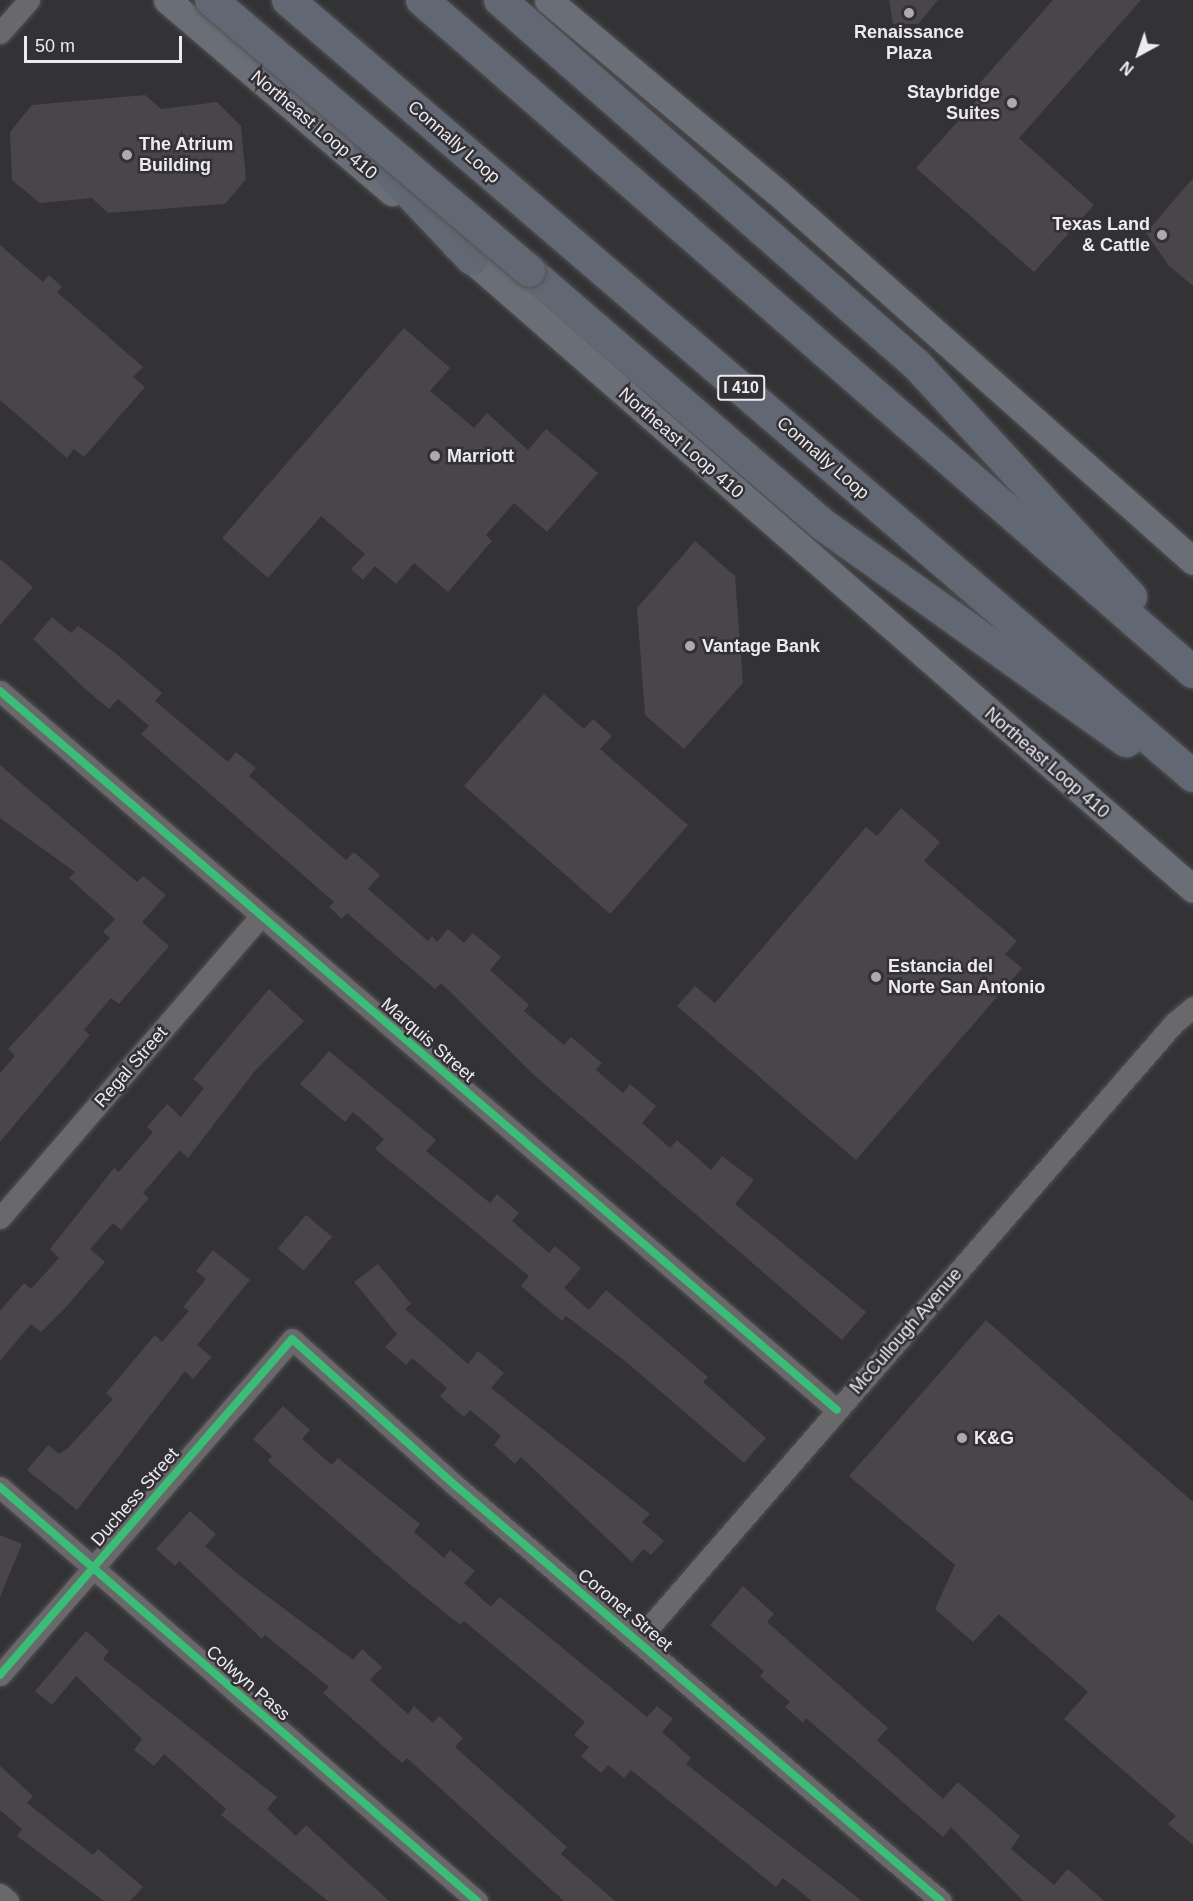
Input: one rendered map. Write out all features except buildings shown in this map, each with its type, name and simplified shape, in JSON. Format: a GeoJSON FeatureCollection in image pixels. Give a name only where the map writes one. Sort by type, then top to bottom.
{"type":"FeatureCollection","features":[{"type":"Feature","properties":{"kind":"highway"},"geometry":{"type":"LineString","coordinates":[[211,0],[822,524],[1109,731],[1193,781]]}},
{"type":"Feature","properties":{"kind":"highway"},"geometry":{"type":"LineString","coordinates":[[229,0],[472,259]]}},
{"type":"Feature","properties":{"kind":"highway","name":"Connally Loop"},"geometry":{"type":"LineString","coordinates":[[288,0],[1193,776]]}},
{"type":"Feature","properties":{"kind":"highway"},"geometry":{"type":"LineString","coordinates":[[422,0],[1193,672]]}},
{"type":"Feature","properties":{"kind":"highway"},"geometry":{"type":"LineString","coordinates":[[500,0],[702,175],[951,399],[1193,668]]}},
{"type":"Feature","properties":{"kind":"main road","name":"Northeast Loop 410"},"geometry":{"type":"LineString","coordinates":[[167,0],[472,259],[1193,889]]}},
{"type":"Feature","properties":{"kind":"main road"},"geometry":{"type":"LineString","coordinates":[[548,0],[777,192],[1193,561]]}},
{"type":"Feature","properties":{"kind":"main road"},"geometry":{"type":"LineString","coordinates":[[1158,858],[1193,869]]}},
{"type":"Feature","properties":{"kind":"street"},"geometry":{"type":"LineString","coordinates":[[0,33],[29,0]]}},
{"type":"Feature","properties":{"kind":"street","name":"Marquis Street"},"geometry":{"type":"LineString","coordinates":[[0,691],[837,1410]]}},
{"type":"Feature","properties":{"kind":"street","name":"Regal Street"},"geometry":{"type":"LineString","coordinates":[[0,1218],[261,916]]}},
{"type":"Feature","properties":{"kind":"street","name":"McCullough Avenue"},"geometry":{"type":"LineString","coordinates":[[1174,1023],[1193,990]]}},
{"type":"Feature","properties":{"kind":"street","name":"McCullough Avenue"},"geometry":{"type":"LineString","coordinates":[[638,1640],[1174,1023],[1193,1007]]}},
{"type":"Feature","properties":{"kind":"street","name":"Duchess Street"},"geometry":{"type":"LineString","coordinates":[[0,1675],[292,1339]]}},
{"type":"Feature","properties":{"kind":"street","name":"Coronet Street"},"geometry":{"type":"LineString","coordinates":[[292,1339],[941,1901]]}},
{"type":"Feature","properties":{"kind":"street","name":"Colwyn Pass"},"geometry":{"type":"LineString","coordinates":[[0,1487],[477,1901]]}},
{"type":"Feature","properties":{"kind":"street"},"geometry":{"type":"LineString","coordinates":[[0,1894],[8,1901]]}},
{"type":"Feature","properties":{"kind":"cycle path"},"geometry":{"type":"LineString","coordinates":[[0,691],[837,1410]]}},
{"type":"Feature","properties":{"kind":"cycle path"},"geometry":{"type":"LineString","coordinates":[[0,1675],[292,1339],[456,1486],[941,1901]]}},
{"type":"Feature","properties":{"kind":"cycle path"},"geometry":{"type":"LineString","coordinates":[[0,1487],[477,1901]]}},
{"type":"Feature","properties":{"kind":"place","name":"Renaissance Plaza"},"geometry":{"type":"Point","coordinates":[909,13]}},
{"type":"Feature","properties":{"kind":"place","name":"Staybridge Suites"},"geometry":{"type":"Point","coordinates":[1012,103]}},
{"type":"Feature","properties":{"kind":"place","name":"The Atrium Building"},"geometry":{"type":"Point","coordinates":[127,155]}},
{"type":"Feature","properties":{"kind":"place","name":"Texas Land & Cattle"},"geometry":{"type":"Point","coordinates":[1162,235]}},
{"type":"Feature","properties":{"kind":"place","name":"Marriott"},"geometry":{"type":"Point","coordinates":[435,456]}},
{"type":"Feature","properties":{"kind":"place","name":"Vantage Bank"},"geometry":{"type":"Point","coordinates":[690,646]}},
{"type":"Feature","properties":{"kind":"place","name":"Estancia del Norte San Antonio"},"geometry":{"type":"Point","coordinates":[876,977]}},
{"type":"Feature","properties":{"kind":"place","name":"K&G"},"geometry":{"type":"Point","coordinates":[962,1438]}}]}
